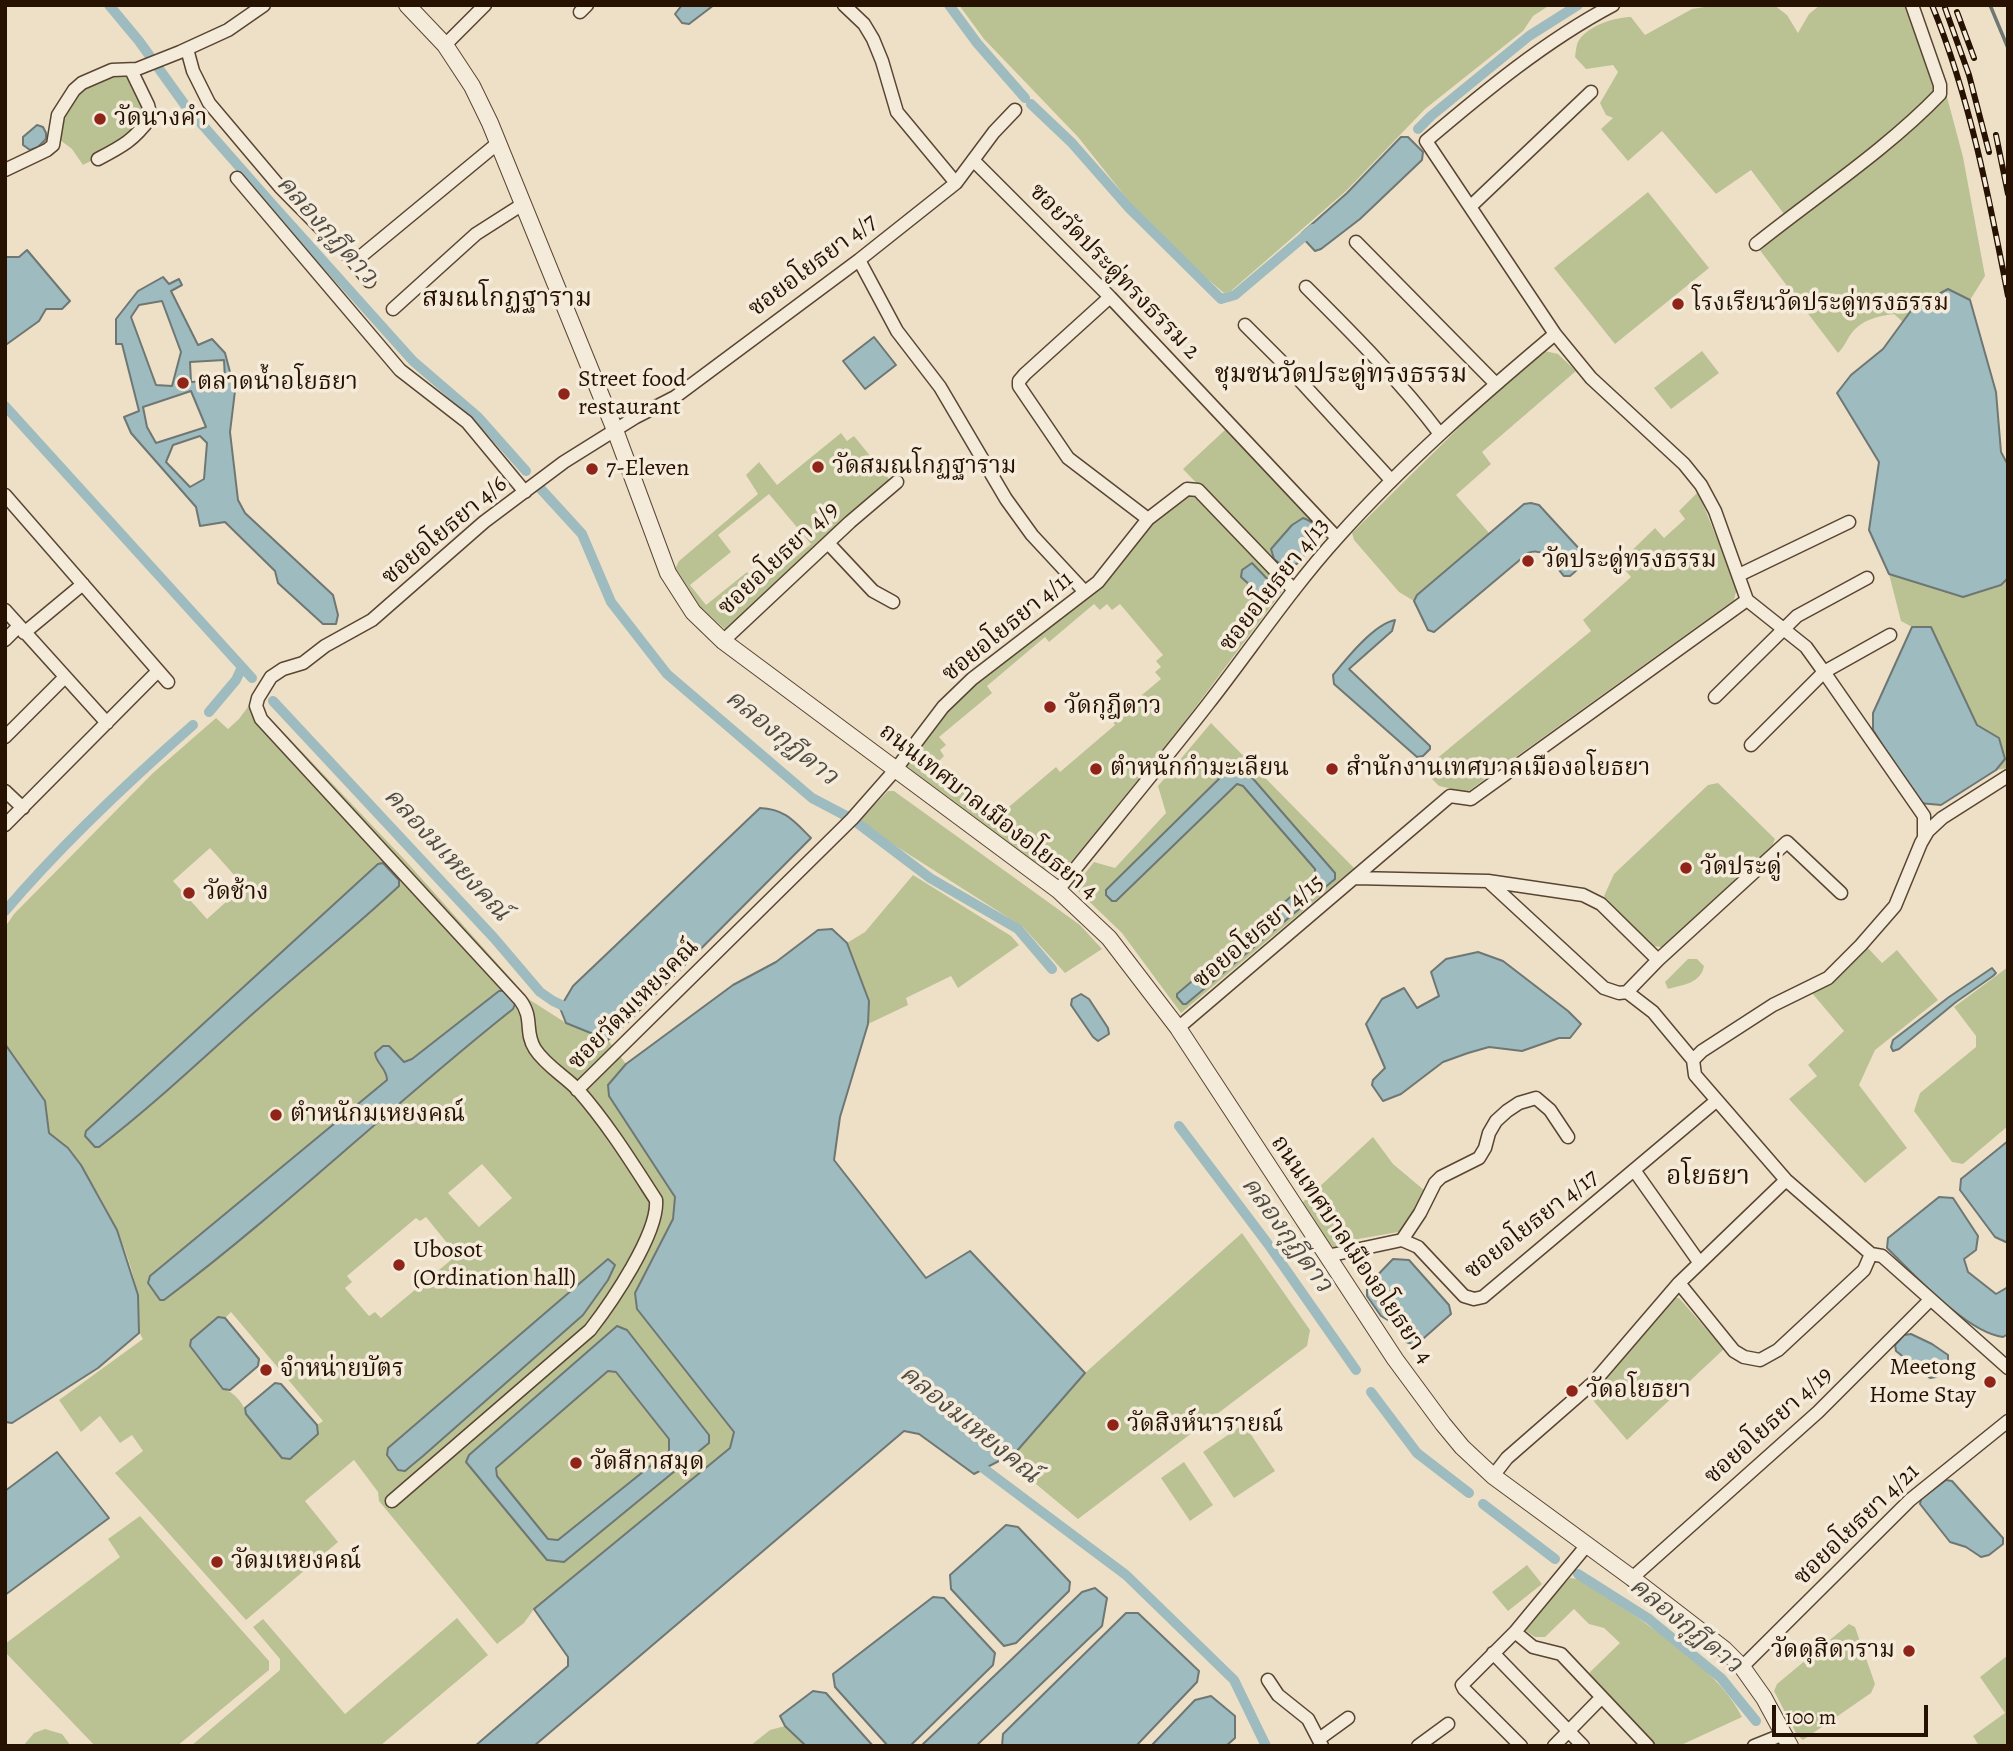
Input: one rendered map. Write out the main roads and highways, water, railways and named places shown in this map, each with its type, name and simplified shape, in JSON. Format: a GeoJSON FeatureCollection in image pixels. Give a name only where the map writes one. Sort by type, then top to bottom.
{"type":"FeatureCollection","features":[{"type":"Feature","properties":{"kind":"water"},"geometry":{"type":"Polygon","coordinates":[[[682,5],[714,5],[689,24],[682,23],[675,14],[682,5]]]}},
{"type":"Feature","properties":{"kind":"water"},"geometry":{"type":"Polygon","coordinates":[[[37,125],[43,127],[46,139],[30,150],[23,145],[23,137],[37,125]]]}},
{"type":"Feature","properties":{"kind":"water"},"geometry":{"type":"Polygon","coordinates":[[[1401,137],[1408,137],[1423,152],[1422,160],[1360,219],[1315,251],[1302,237],[1302,233],[1347,193],[1401,137]]]}},
{"type":"Feature","properties":{"kind":"water"},"geometry":{"type":"Polygon","coordinates":[[[27,250],[70,301],[62,309],[46,309],[39,321],[7,344],[5,257],[19,257],[27,250]]]}},
{"type":"Feature","properties":{"kind":"water"},"geometry":{"type":"Polygon","coordinates":[[[163,277],[169,284],[179,279],[182,285],[171,291],[198,345],[212,339],[225,353],[235,391],[230,432],[238,500],[245,513],[333,595],[338,615],[336,624],[323,624],[278,583],[275,571],[225,522],[200,526],[196,507],[131,433],[124,417],[139,411],[122,344],[116,344],[116,319],[138,291],[163,277]],[[162,301],[139,305],[131,317],[156,385],[172,386],[181,352],[162,301]],[[224,360],[190,362],[191,382],[225,380],[224,360]],[[191,391],[143,407],[147,427],[156,443],[206,427],[191,391]],[[200,436],[173,445],[166,462],[190,487],[204,479],[207,443],[200,436]]]}},
{"type":"Feature","properties":{"kind":"water"},"geometry":{"type":"Polygon","coordinates":[[[1948,289],[1970,300],[1996,392],[2001,452],[2008,465],[2008,578],[2001,585],[1963,597],[1889,574],[1869,530],[1879,462],[1837,393],[1851,375],[1883,349],[1913,308],[1948,289]]]}},
{"type":"Feature","properties":{"kind":"water"},"geometry":{"type":"Polygon","coordinates":[[[874,337],[896,365],[865,389],[843,361],[874,337]]]}},
{"type":"Feature","properties":{"kind":"water"},"geometry":{"type":"Polygon","coordinates":[[[1524,504],[1539,505],[1583,553],[1581,566],[1570,576],[1564,576],[1544,554],[1528,553],[1434,632],[1428,630],[1414,601],[1417,595],[1524,504]]]}},
{"type":"Feature","properties":{"kind":"water"},"geometry":{"type":"Polygon","coordinates":[[[1303,518],[1315,525],[1318,538],[1298,563],[1287,569],[1274,559],[1271,549],[1292,525],[1303,518]]]}},
{"type":"Feature","properties":{"kind":"water"},"geometry":{"type":"Polygon","coordinates":[[[1252,563],[1275,587],[1268,597],[1263,597],[1241,577],[1242,570],[1252,563]]]}},
{"type":"Feature","properties":{"kind":"water"},"geometry":{"type":"Polygon","coordinates":[[[1395,620],[1392,631],[1349,669],[1430,746],[1423,756],[1417,757],[1334,684],[1333,675],[1361,643],[1378,628],[1395,620]]]}},
{"type":"Feature","properties":{"kind":"water"},"geometry":{"type":"Polygon","coordinates":[[[1912,627],[1931,627],[1977,725],[1999,738],[2005,759],[1996,770],[1941,805],[1919,803],[1873,730],[1873,713],[1912,627]]]}},
{"type":"Feature","properties":{"kind":"water"},"geometry":{"type":"Polygon","coordinates":[[[1234,764],[1242,766],[1335,873],[1335,879],[1183,1004],[1177,994],[1315,876],[1315,869],[1243,786],[1237,784],[1116,901],[1106,895],[1106,890],[1234,764]]]}},
{"type":"Feature","properties":{"kind":"water"},"geometry":{"type":"Polygon","coordinates":[[[760,808],[783,813],[811,838],[608,1040],[566,1023],[560,1008],[573,986],[760,808]]]}},
{"type":"Feature","properties":{"kind":"water"},"geometry":{"type":"Polygon","coordinates":[[[383,863],[399,880],[399,886],[159,1097],[99,1147],[95,1147],[85,1136],[86,1131],[378,864],[383,863]]]}},
{"type":"Feature","properties":{"kind":"water"},"geometry":{"type":"Polygon","coordinates":[[[832,929],[847,943],[869,1001],[868,1024],[840,1117],[834,1160],[926,1278],[970,1251],[1085,1373],[1016,1452],[974,1474],[919,1434],[904,1431],[534,1746],[475,1746],[568,1666],[568,1657],[534,1609],[730,1448],[734,1432],[637,1309],[635,1293],[673,1219],[675,1197],[609,1096],[608,1085],[626,1064],[733,985],[776,962],[818,930],[832,929]]]}},
{"type":"Feature","properties":{"kind":"water"},"geometry":{"type":"Polygon","coordinates":[[[1478,952],[1503,961],[1581,1024],[1570,1038],[1559,1038],[1522,1051],[1489,1047],[1443,1062],[1401,1094],[1383,1101],[1372,1085],[1373,1080],[1385,1068],[1366,1024],[1382,999],[1404,988],[1417,1008],[1439,996],[1431,972],[1446,959],[1478,952]]]}},
{"type":"Feature","properties":{"kind":"water"},"geometry":{"type":"Polygon","coordinates":[[[1992,968],[1996,973],[1993,976],[1893,1051],[1893,1040],[1992,968]]]}},
{"type":"Feature","properties":{"kind":"water"},"geometry":{"type":"Polygon","coordinates":[[[499,991],[505,991],[515,1004],[513,1009],[253,1229],[164,1300],[160,1300],[148,1283],[150,1276],[387,1080],[375,1053],[383,1046],[389,1046],[404,1062],[412,1059],[499,991]]]}},
{"type":"Feature","properties":{"kind":"water"},"geometry":{"type":"Polygon","coordinates":[[[1081,994],[1089,999],[1108,1028],[1109,1034],[1098,1041],[1071,1005],[1072,999],[1081,994]]]}},
{"type":"Feature","properties":{"kind":"water"},"geometry":{"type":"Polygon","coordinates":[[[5,1044],[45,1101],[49,1133],[68,1148],[81,1165],[117,1230],[138,1295],[139,1333],[98,1368],[12,1423],[5,1422],[5,1044]]]}},
{"type":"Feature","properties":{"kind":"water"},"geometry":{"type":"Polygon","coordinates":[[[2008,1141],[2008,1243],[1995,1237],[1960,1190],[1961,1179],[2008,1141]]]}},
{"type":"Feature","properties":{"kind":"water"},"geometry":{"type":"Polygon","coordinates":[[[1939,1197],[1953,1198],[1978,1236],[1976,1250],[1964,1259],[1968,1272],[1996,1294],[2008,1287],[2008,1334],[2003,1337],[1973,1325],[1958,1314],[1887,1248],[1888,1238],[1939,1197]]]}},
{"type":"Feature","properties":{"kind":"water"},"geometry":{"type":"Polygon","coordinates":[[[608,1259],[615,1265],[608,1280],[583,1315],[423,1456],[405,1471],[398,1470],[387,1455],[388,1448],[608,1259]]]}},
{"type":"Feature","properties":{"kind":"water"},"geometry":{"type":"Polygon","coordinates":[[[1393,1259],[1409,1260],[1449,1305],[1451,1314],[1416,1345],[1406,1342],[1396,1325],[1381,1316],[1367,1296],[1367,1286],[1393,1259]]]}},
{"type":"Feature","properties":{"kind":"water"},"geometry":{"type":"Polygon","coordinates":[[[218,1317],[225,1318],[259,1359],[258,1366],[230,1390],[223,1389],[190,1346],[191,1340],[218,1317]]]}},
{"type":"Feature","properties":{"kind":"water"},"geometry":{"type":"Polygon","coordinates":[[[617,1326],[627,1330],[709,1435],[709,1443],[564,1562],[547,1560],[466,1462],[469,1455],[617,1326]],[[608,1371],[496,1468],[497,1476],[548,1539],[558,1540],[669,1451],[669,1439],[616,1372],[608,1371]]]}},
{"type":"Feature","properties":{"kind":"water"},"geometry":{"type":"Polygon","coordinates":[[[1911,1334],[1948,1355],[1948,1367],[1936,1377],[1930,1378],[1896,1351],[1895,1345],[1904,1335],[1911,1334]]]}},
{"type":"Feature","properties":{"kind":"water"},"geometry":{"type":"Polygon","coordinates":[[[275,1383],[281,1384],[317,1425],[318,1434],[290,1459],[282,1458],[246,1414],[245,1408],[275,1383]]]}},
{"type":"Feature","properties":{"kind":"water"},"geometry":{"type":"Polygon","coordinates":[[[57,1452],[109,1518],[5,1595],[5,1491],[57,1452]]]}},
{"type":"Feature","properties":{"kind":"water"},"geometry":{"type":"Polygon","coordinates":[[[1946,1480],[1952,1481],[2003,1538],[2003,1544],[1989,1555],[1981,1557],[1966,1547],[1950,1542],[1920,1504],[1921,1499],[1946,1480]]]}},
{"type":"Feature","properties":{"kind":"water"},"geometry":{"type":"Polygon","coordinates":[[[1006,1525],[1018,1527],[1070,1582],[1069,1591],[1016,1643],[1004,1646],[951,1589],[950,1575],[1006,1525]]]}},
{"type":"Feature","properties":{"kind":"water"},"geometry":{"type":"Polygon","coordinates":[[[1095,1588],[1107,1598],[1102,1626],[976,1746],[921,1746],[1082,1592],[1095,1588]]]}},
{"type":"Feature","properties":{"kind":"water"},"geometry":{"type":"Polygon","coordinates":[[[933,1597],[944,1598],[995,1653],[993,1665],[910,1746],[888,1746],[835,1687],[833,1674],[933,1597]]]}},
{"type":"Feature","properties":{"kind":"water"},"geometry":{"type":"Polygon","coordinates":[[[1126,1613],[1138,1613],[1199,1671],[1197,1682],[1136,1746],[1002,1746],[1003,1734],[1126,1613]]]}},
{"type":"Feature","properties":{"kind":"water"},"geometry":{"type":"Polygon","coordinates":[[[813,1691],[826,1693],[873,1746],[806,1746],[785,1726],[780,1716],[813,1691]]]}},
{"type":"Feature","properties":{"kind":"water"},"geometry":{"type":"Polygon","coordinates":[[[1211,1696],[1235,1716],[1235,1738],[1226,1746],[1151,1746],[1195,1700],[1211,1696]]]}},
{"type":"Feature","properties":{"kind":"waterway","name":"คลองกุฎีดาว"},"geometry":{"type":"LineString","coordinates":[[109,5],[139,41],[185,105],[272,204],[413,361],[478,417],[526,471]]}},
{"type":"Feature","properties":{"kind":"waterway"},"geometry":{"type":"LineString","coordinates":[[949,5],[977,43],[1025,98]]}},
{"type":"Feature","properties":{"kind":"waterway"},"geometry":{"type":"LineString","coordinates":[[1418,129],[1529,36],[1578,5]]}},
{"type":"Feature","properties":{"kind":"waterway"},"geometry":{"type":"LineString","coordinates":[[1990,5],[2008,48]]}},
{"type":"Feature","properties":{"kind":"waterway"},"geometry":{"type":"LineString","coordinates":[[1031,104],[1071,142],[1129,208],[1221,299],[1235,295],[1313,229]]}},
{"type":"Feature","properties":{"kind":"waterway","name":"คลองมเหยงคณ์"},"geometry":{"type":"LineString","coordinates":[[5,406],[252,678]]}},
{"type":"Feature","properties":{"kind":"waterway","name":"คลองกุฎีดาว"},"geometry":{"type":"LineString","coordinates":[[539,487],[582,534],[611,602],[667,674],[812,798],[852,819],[930,878],[1018,929],[1052,969]]}},
{"type":"Feature","properties":{"kind":"waterway"},"geometry":{"type":"LineString","coordinates":[[209,712],[236,680],[242,667]]}},
{"type":"Feature","properties":{"kind":"waterway","name":"คลองมเหยงคณ์"},"geometry":{"type":"LineString","coordinates":[[273,701],[494,938],[540,992],[572,1010]]}},
{"type":"Feature","properties":{"kind":"waterway"},"geometry":{"type":"LineString","coordinates":[[5,911],[96,815],[193,725]]}},
{"type":"Feature","properties":{"kind":"waterway","name":"คลองกุฎีดาว"},"geometry":{"type":"LineString","coordinates":[[1179,1126],[1268,1244],[1356,1370]]}},
{"type":"Feature","properties":{"kind":"waterway","name":"คลองกุฎีดาว"},"geometry":{"type":"LineString","coordinates":[[1371,1392],[1417,1453],[1469,1493]]}},
{"type":"Feature","properties":{"kind":"waterway","name":"คลองมเหยงคณ์"},"geometry":{"type":"LineString","coordinates":[[975,1462],[1126,1575],[1234,1680],[1266,1746]]}},
{"type":"Feature","properties":{"kind":"waterway","name":"คลองกุฎีดาว"},"geometry":{"type":"LineString","coordinates":[[1483,1504],[1555,1559]]}},
{"type":"Feature","properties":{"kind":"waterway","name":"คลองกุฎีดาว"},"geometry":{"type":"LineString","coordinates":[[1578,1574],[1649,1619],[1721,1678],[1756,1721]]}},
{"type":"Feature","properties":{"kind":"railway"},"geometry":{"type":"LineString","coordinates":[[1932,5],[1968,112],[2008,296]]}},
{"type":"Feature","properties":{"kind":"railway"},"geometry":{"type":"LineString","coordinates":[[1945,8],[1969,75],[1989,152]]}},
{"type":"Feature","properties":{"kind":"railway"},"geometry":{"type":"LineString","coordinates":[[1957,12],[1974,58]]}},
{"type":"Feature","properties":{"kind":"railway"},"geometry":{"type":"LineString","coordinates":[[1996,135],[2008,194]]}},
{"type":"Feature","properties":{"kind":"place","name":"วัดนางคำ"},"geometry":{"type":"Point","coordinates":[100,119]}},
{"type":"Feature","properties":{"kind":"place","name":"โรงเรียนวัดประดู่ทรงธรรม"},"geometry":{"type":"Point","coordinates":[1678,304]}},
{"type":"Feature","properties":{"kind":"place","name":"ตลาดน้ำอโยธยา"},"geometry":{"type":"Point","coordinates":[183,383]}},
{"type":"Feature","properties":{"kind":"place","name":"Street food restaurant"},"geometry":{"type":"Point","coordinates":[564,394]}},
{"type":"Feature","properties":{"kind":"place","name":"วัดสมณโกฏฐาราม"},"geometry":{"type":"Point","coordinates":[818,467]}},
{"type":"Feature","properties":{"kind":"place","name":"7-Eleven"},"geometry":{"type":"Point","coordinates":[592,469]}},
{"type":"Feature","properties":{"kind":"place","name":"วัดประดู่ทรงธรรม"},"geometry":{"type":"Point","coordinates":[1528,561]}},
{"type":"Feature","properties":{"kind":"place","name":"วัดกุฎีดาว"},"geometry":{"type":"Point","coordinates":[1050,707]}},
{"type":"Feature","properties":{"kind":"place","name":"ตำหนักกำมะเลียน"},"geometry":{"type":"Point","coordinates":[1096,769]}},
{"type":"Feature","properties":{"kind":"place","name":"สำนักงานเทศบาลเมืองอโยธยา"},"geometry":{"type":"Point","coordinates":[1332,769]}},
{"type":"Feature","properties":{"kind":"place","name":"วัดประดู่"},"geometry":{"type":"Point","coordinates":[1686,868]}},
{"type":"Feature","properties":{"kind":"place","name":"วัดช้าง"},"geometry":{"type":"Point","coordinates":[189,893]}},
{"type":"Feature","properties":{"kind":"place","name":"ตำหนักมเหยงคณ์"},"geometry":{"type":"Point","coordinates":[276,1115]}},
{"type":"Feature","properties":{"kind":"place","name":"Ubosot (Ordination hall)"},"geometry":{"type":"Point","coordinates":[399,1265]}},
{"type":"Feature","properties":{"kind":"place","name":"จำหน่ายบัตร"},"geometry":{"type":"Point","coordinates":[266,1370]}},
{"type":"Feature","properties":{"kind":"place","name":"Meetong Home Stay"},"geometry":{"type":"Point","coordinates":[1990,1382]}},
{"type":"Feature","properties":{"kind":"place","name":"วัดอโยธยา"},"geometry":{"type":"Point","coordinates":[1572,1391]}},
{"type":"Feature","properties":{"kind":"place","name":"วัดสิงห์นารายณ์"},"geometry":{"type":"Point","coordinates":[1113,1425]}},
{"type":"Feature","properties":{"kind":"place","name":"วัดสีกาสมุด"},"geometry":{"type":"Point","coordinates":[576,1463]}},
{"type":"Feature","properties":{"kind":"place","name":"วัดมเหยงคณ์"},"geometry":{"type":"Point","coordinates":[217,1562]}},
{"type":"Feature","properties":{"kind":"place","name":"วัดดุสิดาราม"},"geometry":{"type":"Point","coordinates":[1909,1651]}},
{"type":"Feature","properties":{"kind":"district","name":"สมณโกฏฐาราม"},"geometry":{"type":"Point","coordinates":[507,300]}},
{"type":"Feature","properties":{"kind":"district","name":"ชุมชนวัดประดู่ทรงธรรม"},"geometry":{"type":"Point","coordinates":[1341,376]}},
{"type":"Feature","properties":{"kind":"district","name":"อโยธยา"},"geometry":{"type":"Point","coordinates":[1708,1178]}}]}
